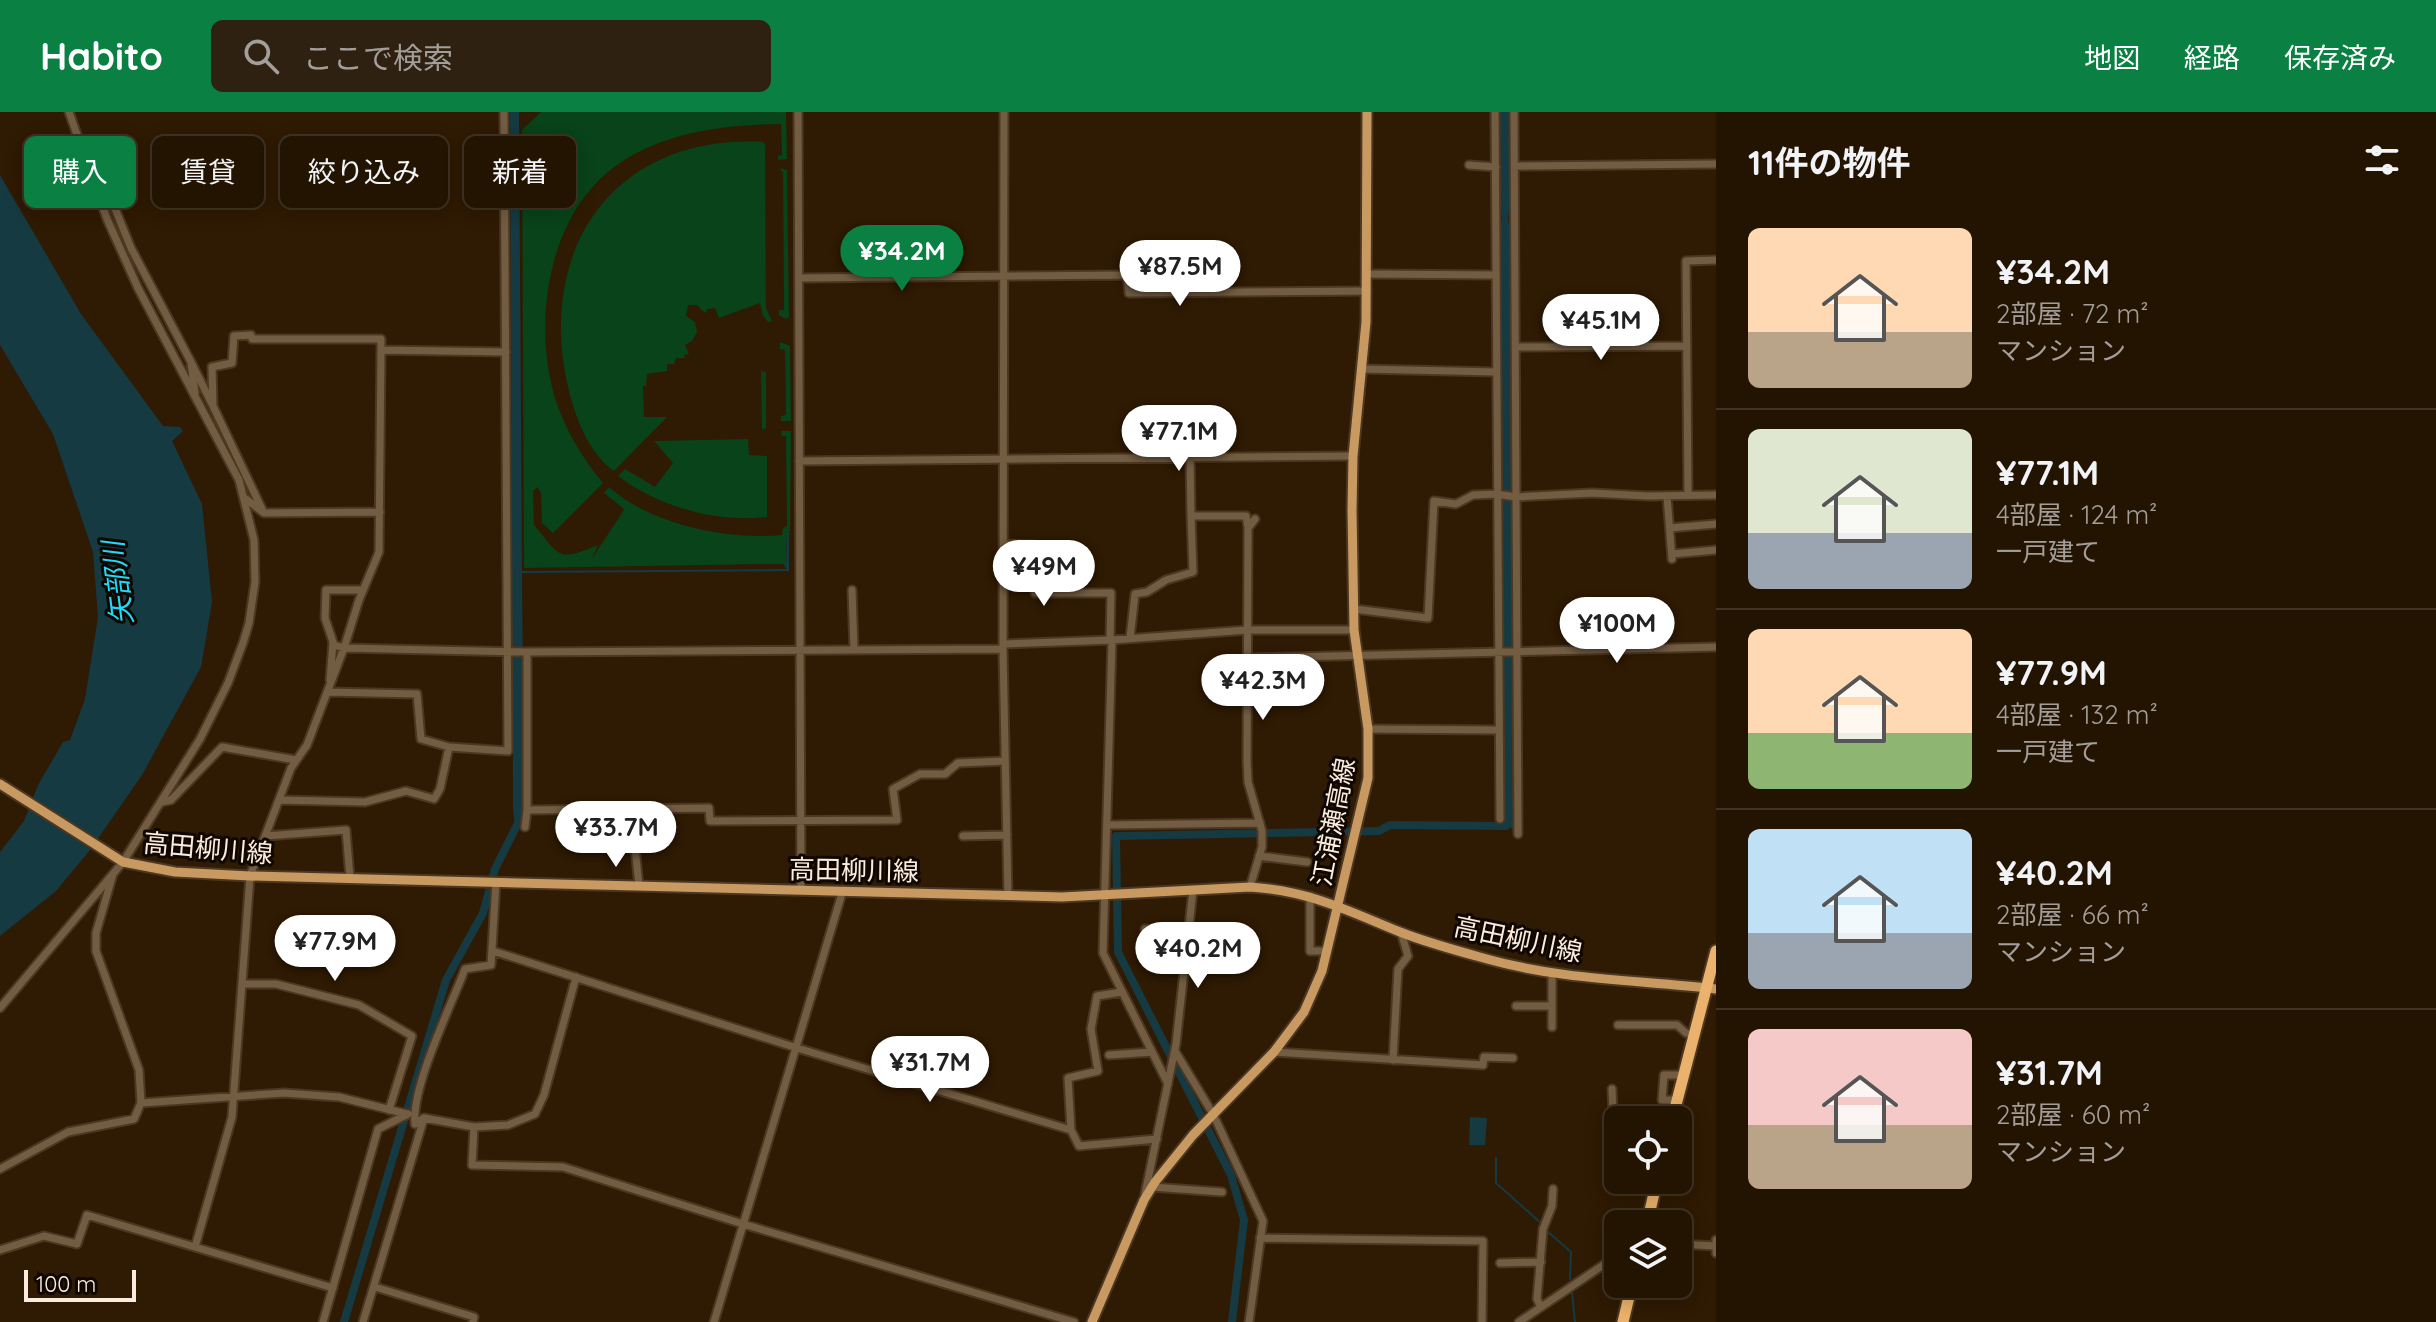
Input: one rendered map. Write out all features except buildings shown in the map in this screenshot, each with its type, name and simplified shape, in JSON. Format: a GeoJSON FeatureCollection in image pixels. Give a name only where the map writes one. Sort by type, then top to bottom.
{"type":"FeatureCollection","features":[{"type":"Feature","properties":{"kind":"highway"},"geometry":{"type":"LineString","coordinates":[[1675,1106],[1693,1035],[1711,988],[1716,951]]}},
{"type":"Feature","properties":{"kind":"highway"},"geometry":{"type":"LineString","coordinates":[[1623,1322],[1629,1298]]}},
{"type":"Feature","properties":{"kind":"main road","name":"江浦瀬高線"},"geometry":{"type":"LineString","coordinates":[[1092,1322],[1152,1187],[1193,1135],[1274,1052],[1304,1012],[1322,971],[1360,816],[1368,778],[1368,729],[1354,630],[1353,456],[1363,369],[1367,291],[1367,112]]}},
{"type":"Feature","properties":{"kind":"main road","name":"高田柳川線"},"geometry":{"type":"LineString","coordinates":[[0,784],[121,861],[175,872],[1008,896],[1106,896],[1250,887],[1310,896],[1401,932],[1489,960],[1552,974],[1711,988]]}},
{"type":"Feature","properties":{"kind":"street"},"geometry":{"type":"LineString","coordinates":[[69,112],[78,136]]}},
{"type":"Feature","properties":{"kind":"street"},"geometry":{"type":"LineString","coordinates":[[328,689],[417,694],[421,739],[449,747],[508,751],[504,112]]}},
{"type":"Feature","properties":{"kind":"street"},"geometry":{"type":"LineString","coordinates":[[798,112],[801,890]]}},
{"type":"Feature","properties":{"kind":"street"},"geometry":{"type":"LineString","coordinates":[[1004,112],[1004,646],[1008,896]]}},
{"type":"Feature","properties":{"kind":"street"},"geometry":{"type":"LineString","coordinates":[[1495,112],[1496,167],[1505,222],[1516,347],[1518,834]]}},
{"type":"Feature","properties":{"kind":"street"},"geometry":{"type":"LineString","coordinates":[[1500,819],[1496,275],[1514,166],[1514,112]]}},
{"type":"Feature","properties":{"kind":"street"},"geometry":{"type":"LineString","coordinates":[[1514,166],[1716,164]]}},
{"type":"Feature","properties":{"kind":"street"},"geometry":{"type":"LineString","coordinates":[[1469,165],[1496,167]]}},
{"type":"Feature","properties":{"kind":"street"},"geometry":{"type":"LineString","coordinates":[[0,1008],[114,872],[161,802],[210,721],[228,683],[249,623],[255,561],[246,499],[239,480],[138,288],[103,208]]}},
{"type":"Feature","properties":{"kind":"street"},"geometry":{"type":"LineString","coordinates":[[115,208],[131,248],[191,362],[264,513]]}},
{"type":"Feature","properties":{"kind":"street"},"geometry":{"type":"LineString","coordinates":[[1688,495],[1686,261],[1716,260]]}},
{"type":"Feature","properties":{"kind":"street"},"geometry":{"type":"LineString","coordinates":[[1367,274],[1496,275]]}},
{"type":"Feature","properties":{"kind":"street"},"geometry":{"type":"LineString","coordinates":[[799,278],[1127,275],[1129,293],[1367,291]]}},
{"type":"Feature","properties":{"kind":"street"},"geometry":{"type":"LineString","coordinates":[[195,1247],[235,1098],[250,876],[296,760],[305,748],[379,552],[381,339],[252,339],[251,335],[234,336],[232,363],[212,367],[213,406]]}},
{"type":"Feature","properties":{"kind":"street"},"geometry":{"type":"LineString","coordinates":[[1516,347],[1687,346]]}},
{"type":"Feature","properties":{"kind":"street"},"geometry":{"type":"LineString","coordinates":[[381,354],[381,350],[506,352]]}},
{"type":"Feature","properties":{"kind":"street"},"geometry":{"type":"LineString","coordinates":[[191,362],[196,398]]}},
{"type":"Feature","properties":{"kind":"street"},"geometry":{"type":"LineString","coordinates":[[1363,369],[1496,372]]}},
{"type":"Feature","properties":{"kind":"street"},"geometry":{"type":"LineString","coordinates":[[799,461],[1353,456]]}},
{"type":"Feature","properties":{"kind":"street"},"geometry":{"type":"LineString","coordinates":[[1129,638],[1135,594],[1193,572],[1190,457]]}},
{"type":"Feature","properties":{"kind":"street"},"geometry":{"type":"LineString","coordinates":[[1354,609],[1428,618],[1434,501],[1456,504],[1473,495],[1497,494],[1516,497],[1592,493],[1716,495]]}},
{"type":"Feature","properties":{"kind":"street"},"geometry":{"type":"LineString","coordinates":[[1667,496],[1672,556],[1716,550]]}},
{"type":"Feature","properties":{"kind":"street"},"geometry":{"type":"LineString","coordinates":[[246,499],[264,513],[380,512]]}},
{"type":"Feature","properties":{"kind":"street"},"geometry":{"type":"LineString","coordinates":[[1191,516],[1246,516],[1248,528],[1248,782],[1260,820],[1260,852],[1250,887]]}},
{"type":"Feature","properties":{"kind":"street"},"geometry":{"type":"LineString","coordinates":[[1248,528],[1255,519]]}},
{"type":"Feature","properties":{"kind":"street"},"geometry":{"type":"LineString","coordinates":[[1670,528],[1716,524]]}},
{"type":"Feature","properties":{"kind":"street"},"geometry":{"type":"LineString","coordinates":[[1004,544],[1034,545],[1035,593],[1111,593],[1103,953],[1169,1080]]}},
{"type":"Feature","properties":{"kind":"street"},"geometry":{"type":"LineString","coordinates":[[328,689],[333,642],[325,618],[326,590],[363,590]]}},
{"type":"Feature","properties":{"kind":"street"},"geometry":{"type":"LineString","coordinates":[[852,590],[854,649]]}},
{"type":"Feature","properties":{"kind":"street"},"geometry":{"type":"LineString","coordinates":[[333,642],[344,648],[526,652],[800,650],[1004,646],[1247,630],[1354,630]]}},
{"type":"Feature","properties":{"kind":"street"},"geometry":{"type":"LineString","coordinates":[[1247,658],[1716,647]]}},
{"type":"Feature","properties":{"kind":"street"},"geometry":{"type":"LineString","coordinates":[[525,827],[526,652]]}},
{"type":"Feature","properties":{"kind":"street"},"geometry":{"type":"LineString","coordinates":[[1368,729],[1499,730]]}},
{"type":"Feature","properties":{"kind":"street"},"geometry":{"type":"LineString","coordinates":[[161,802],[171,800],[222,747],[296,760]]}},
{"type":"Feature","properties":{"kind":"street"},"geometry":{"type":"LineString","coordinates":[[279,800],[365,802],[406,791],[434,799],[440,789],[444,758],[449,747]]}},
{"type":"Feature","properties":{"kind":"street"},"geometry":{"type":"LineString","coordinates":[[527,810],[709,808],[710,821],[897,820],[893,789],[906,781],[920,774],[945,774],[958,763],[1005,761]]}},
{"type":"Feature","properties":{"kind":"street"},"geometry":{"type":"LineString","coordinates":[[631,809],[639,886]]}},
{"type":"Feature","properties":{"kind":"street"},"geometry":{"type":"LineString","coordinates":[[1108,825],[1260,820]]}},
{"type":"Feature","properties":{"kind":"street"},"geometry":{"type":"LineString","coordinates":[[265,836],[346,830],[350,878]]}},
{"type":"Feature","properties":{"kind":"street"},"geometry":{"type":"LineString","coordinates":[[963,836],[1007,835]]}},
{"type":"Feature","properties":{"kind":"street"},"geometry":{"type":"LineString","coordinates":[[1260,852],[1307,862]]}},
{"type":"Feature","properties":{"kind":"street"},"geometry":{"type":"LineString","coordinates":[[0,1169],[68,1132],[134,1119],[141,1103],[139,1070],[96,951],[96,933],[114,872]]}},
{"type":"Feature","properties":{"kind":"street"},"geometry":{"type":"LineString","coordinates":[[323,1322],[378,1129],[410,1113],[465,969],[491,965],[496,882]]}},
{"type":"Feature","properties":{"kind":"street"},"geometry":{"type":"LineString","coordinates":[[714,1322],[843,890]]}},
{"type":"Feature","properties":{"kind":"street"},"geometry":{"type":"LineString","coordinates":[[1144,1200],[1175,1047],[1193,890]]}},
{"type":"Feature","properties":{"kind":"street"},"geometry":{"type":"LineString","coordinates":[[1310,896],[1310,951],[1327,951]]}},
{"type":"Feature","properties":{"kind":"street"},"geometry":{"type":"LineString","coordinates":[[1145,929],[1189,932]]}},
{"type":"Feature","properties":{"kind":"street"},"geometry":{"type":"LineString","coordinates":[[1393,1060],[1398,969],[1408,956],[1401,932]]}},
{"type":"Feature","properties":{"kind":"street"},"geometry":{"type":"LineString","coordinates":[[493,951],[797,1048],[1071,1130]]}},
{"type":"Feature","properties":{"kind":"street"},"geometry":{"type":"LineString","coordinates":[[1552,974],[1552,1027]]}},
{"type":"Feature","properties":{"kind":"street"},"geometry":{"type":"LineString","coordinates":[[410,1113],[415,1124],[424,1118],[474,1127],[508,1125],[535,1114],[544,1095],[576,977]]}},
{"type":"Feature","properties":{"kind":"street"},"geometry":{"type":"LineString","coordinates":[[243,984],[276,984],[359,1005],[412,1036],[389,1110]]}},
{"type":"Feature","properties":{"kind":"street"},"geometry":{"type":"LineString","coordinates":[[1122,992],[1097,996],[1091,1029],[1098,1071],[1068,1078],[1071,1130],[1079,1146],[1157,1139]]}},
{"type":"Feature","properties":{"kind":"street"},"geometry":{"type":"LineString","coordinates":[[1516,1006],[1552,1006]]}},
{"type":"Feature","properties":{"kind":"street"},"geometry":{"type":"LineString","coordinates":[[1618,1025],[1677,1025],[1693,1035]]}},
{"type":"Feature","properties":{"kind":"street"},"geometry":{"type":"LineString","coordinates":[[1175,1047],[1263,1221],[1249,1322]]}},
{"type":"Feature","properties":{"kind":"street"},"geometry":{"type":"LineString","coordinates":[[1109,1055],[1152,1052]]}},
{"type":"Feature","properties":{"kind":"street"},"geometry":{"type":"LineString","coordinates":[[1274,1052],[1483,1065],[1484,1057],[1513,1058]]}},
{"type":"Feature","properties":{"kind":"street"},"geometry":{"type":"LineString","coordinates":[[1669,1106],[1662,1100],[1664,1075],[1683,1075]]}},
{"type":"Feature","properties":{"kind":"street"},"geometry":{"type":"LineString","coordinates":[[1612,1089],[1613,1106]]}},
{"type":"Feature","properties":{"kind":"street"},"geometry":{"type":"LineString","coordinates":[[141,1103],[235,1098],[243,1094],[321,1095],[410,1113]]}},
{"type":"Feature","properties":{"kind":"street"},"geometry":{"type":"LineString","coordinates":[[363,1322],[424,1118]]}},
{"type":"Feature","properties":{"kind":"street"},"geometry":{"type":"LineString","coordinates":[[474,1127],[472,1165],[563,1167],[1074,1322]]}},
{"type":"Feature","properties":{"kind":"street"},"geometry":{"type":"LineString","coordinates":[[1152,1187],[1222,1192]]}},
{"type":"Feature","properties":{"kind":"street"},"geometry":{"type":"LineString","coordinates":[[1541,1307],[1537,1299],[1543,1229],[1552,1206],[1553,1189]]}},
{"type":"Feature","properties":{"kind":"street"},"geometry":{"type":"LineString","coordinates":[[0,1250],[44,1236],[77,1244],[87,1215],[333,1288]]}},
{"type":"Feature","properties":{"kind":"street"},"geometry":{"type":"LineString","coordinates":[[1260,1238],[1483,1241],[1482,1322]]}},
{"type":"Feature","properties":{"kind":"street"},"geometry":{"type":"LineString","coordinates":[[1692,1245],[1716,1246]]}},
{"type":"Feature","properties":{"kind":"street"},"geometry":{"type":"LineString","coordinates":[[1500,1263],[1541,1262]]}},
{"type":"Feature","properties":{"kind":"street"},"geometry":{"type":"LineString","coordinates":[[1519,1322],[1604,1264]]}},
{"type":"Feature","properties":{"kind":"street"},"geometry":{"type":"LineString","coordinates":[[375,1287],[474,1317],[473,1322]]}},
{"type":"Feature","properties":{"kind":"green space"},"geometry":{"type":"Polygon","coordinates":[[[541,112],[786,112],[787,159],[778,160],[778,156],[782,155],[781,124],[713,129],[669,139],[627,158],[587,193],[571,218],[550,276],[545,339],[548,369],[559,410],[575,443],[603,483],[553,533],[542,523],[541,493],[537,487],[533,491],[534,525],[555,550],[567,555],[598,545],[591,560],[624,509],[604,493],[609,487],[646,511],[691,527],[737,535],[782,535],[783,528],[787,526],[786,436],[782,436],[781,431],[791,431],[790,532],[787,533],[786,568],[783,564],[763,564],[524,568],[522,208],[576,208],[576,136],[522,136],[522,130],[541,112]]]}},
{"type":"Feature","properties":{"kind":"green space"},"geometry":{"type":"Polygon","coordinates":[[[763,142],[766,308],[772,321],[768,322],[763,316],[760,303],[719,318],[715,308],[705,313],[697,305],[688,305],[686,316],[695,322],[697,332],[692,341],[685,345],[689,354],[684,355],[685,358],[676,358],[674,364],[667,364],[667,371],[647,374],[646,386],[643,386],[644,417],[667,417],[614,471],[590,444],[574,410],[568,387],[561,336],[564,289],[577,246],[598,209],[628,179],[666,157],[711,145],[763,142]]]}},
{"type":"Feature","properties":{"kind":"green space"},"geometry":{"type":"Polygon","coordinates":[[[779,168],[787,170],[789,317],[786,319],[779,315],[779,310],[784,310],[783,173],[779,168]]]}},
{"type":"Feature","properties":{"kind":"green space"},"geometry":{"type":"Polygon","coordinates":[[[780,342],[790,346],[791,421],[781,421],[781,416],[786,415],[785,350],[780,349],[780,342]]]}},
{"type":"Feature","properties":{"kind":"green space"},"geometry":{"type":"Polygon","coordinates":[[[761,371],[766,372],[766,428],[762,430],[761,371]]]}},
{"type":"Feature","properties":{"kind":"green space"},"geometry":{"type":"Polygon","coordinates":[[[748,439],[749,455],[767,456],[767,517],[728,517],[689,510],[651,496],[618,476],[625,469],[655,487],[673,463],[654,441],[748,439]]]}},
{"type":"Feature","properties":{"kind":"water"},"geometry":{"type":"Polygon","coordinates":[[[510,112],[519,112],[519,136],[510,136],[510,112]]]}},
{"type":"Feature","properties":{"kind":"water"},"geometry":{"type":"Polygon","coordinates":[[[1499,112],[1510,112],[1508,217],[1514,831],[1503,820],[1502,216],[1498,209],[1499,112]]]}},
{"type":"Feature","properties":{"kind":"water","name":"矢部川"},"geometry":{"type":"Polygon","coordinates":[[[0,175],[81,314],[163,426],[180,427],[183,431],[172,441],[202,504],[212,602],[201,667],[142,775],[90,850],[56,891],[0,936],[0,852],[24,821],[38,785],[63,742],[70,740],[85,699],[98,617],[93,552],[53,434],[0,345],[0,175]]]}},
{"type":"Feature","properties":{"kind":"water"},"geometry":{"type":"Polygon","coordinates":[[[510,208],[520,208],[522,571],[786,569],[787,533],[791,533],[789,571],[522,573],[524,818],[519,829],[515,827],[510,208]]]}},
{"type":"Feature","properties":{"kind":"water"},"geometry":{"type":"Polygon","coordinates":[[[1470,1117],[1487,1118],[1485,1145],[1469,1145],[1470,1117]]]}},
{"type":"Feature","properties":{"kind":"waterway"},"geometry":{"type":"LineString","coordinates":[[1232,1322],[1244,1220],[1231,1175],[1118,952],[1116,836],[1379,831],[1390,825],[1506,826],[1506,813]]}},
{"type":"Feature","properties":{"kind":"waterway"},"geometry":{"type":"LineString","coordinates":[[344,1322],[446,980],[483,913],[495,869],[519,821]]}},
{"type":"Feature","properties":{"kind":"waterway"},"geometry":{"type":"LineString","coordinates":[[1496,1158],[1496,1183],[1542,1224]]}},
{"type":"Feature","properties":{"kind":"waterway"},"geometry":{"type":"LineString","coordinates":[[1547,1231],[1571,1252],[1570,1279]]}},
{"type":"Feature","properties":{"kind":"waterway"},"geometry":{"type":"LineString","coordinates":[[1572,1293],[1575,1322]]}}]}
